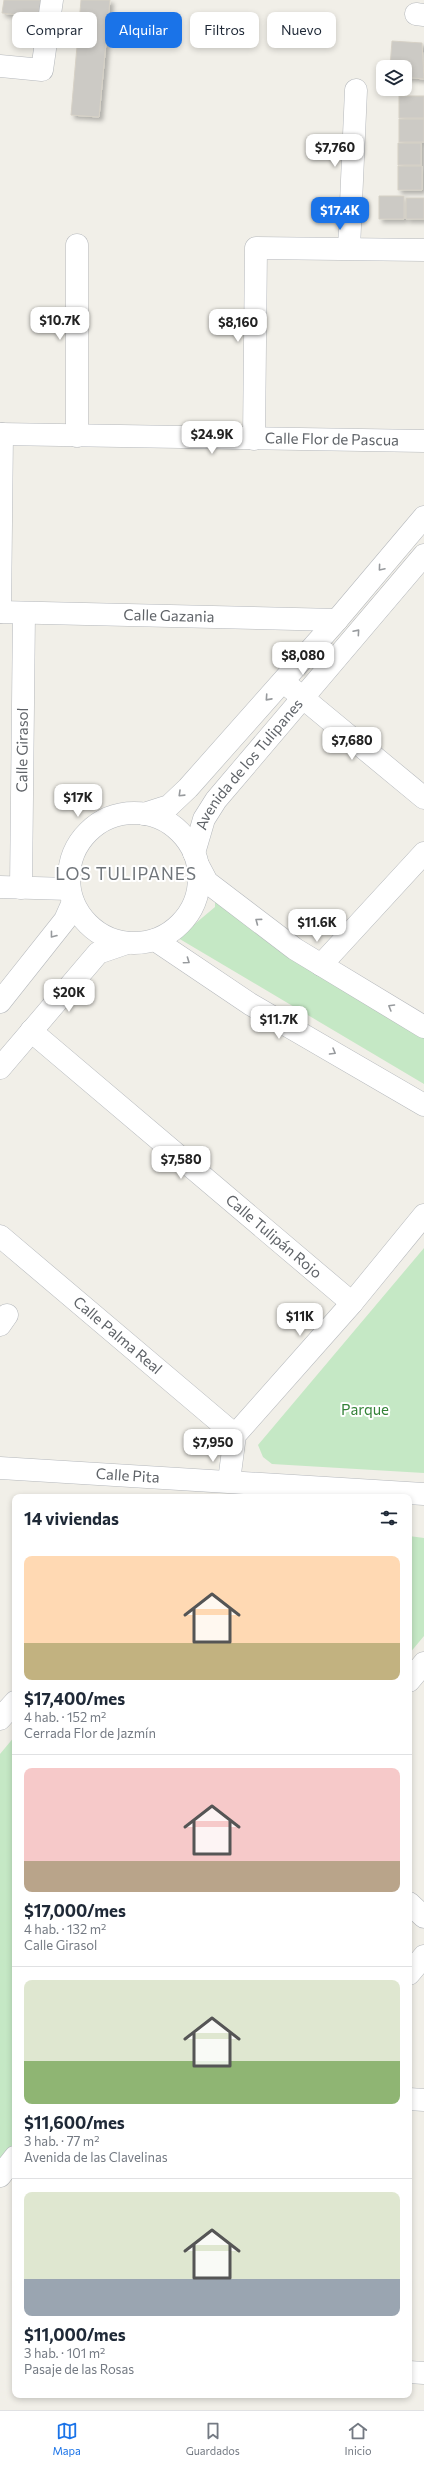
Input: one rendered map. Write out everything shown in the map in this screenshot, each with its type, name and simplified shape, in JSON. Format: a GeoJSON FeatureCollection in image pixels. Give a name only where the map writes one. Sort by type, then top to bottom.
{"type":"FeatureCollection","features":[{"type":"Feature","properties":{"kind":"street"},"geometry":{"type":"LineString","coordinates":[[0,66],[42,70],[52,0]]}},
{"type":"Feature","properties":{"kind":"street"},"geometry":{"type":"LineString","coordinates":[[349,248],[356,90]]}},
{"type":"Feature","properties":{"kind":"street"},"geometry":{"type":"LineString","coordinates":[[78,245],[78,436]]}},
{"type":"Feature","properties":{"kind":"street"},"geometry":{"type":"LineString","coordinates":[[254,439],[256,248],[424,250]]}},
{"type":"Feature","properties":{"kind":"street"},"geometry":{"type":"LineString","coordinates":[[0,612],[1,434]]}},
{"type":"Feature","properties":{"kind":"street","name":"Calle Flor de Pascua"},"geometry":{"type":"LineString","coordinates":[[1,434],[424,441]]}},
{"type":"Feature","properties":{"kind":"street","name":"Avenida de los Tulipanes"},"geometry":{"type":"LineString","coordinates":[[144,814],[169,806],[337,620],[424,517]]}},
{"type":"Feature","properties":{"kind":"street"},"geometry":{"type":"LineString","coordinates":[[401,544],[423,559]]}},
{"type":"Feature","properties":{"kind":"street","name":"Avenida de los Tulipanes"},"geometry":{"type":"LineString","coordinates":[[196,859],[204,819],[216,800],[301,697],[423,559]]}},
{"type":"Feature","properties":{"kind":"street","name":"Calle Gazania"},"geometry":{"type":"LineString","coordinates":[[0,612],[337,620]]}},
{"type":"Feature","properties":{"kind":"street","name":"Calle Girasol"},"geometry":{"type":"LineString","coordinates":[[10,887],[24,613]]}},
{"type":"Feature","properties":{"kind":"street"},"geometry":{"type":"LineString","coordinates":[[283,681],[424,798]]}},
{"type":"Feature","properties":{"kind":"street"},"geometry":{"type":"LineString","coordinates":[[0,1002],[65,920],[71,895],[71,861],[83,836],[93,827],[117,815],[144,814],[169,823],[188,841],[207,882],[295,950],[424,1027]]}},
{"type":"Feature","properties":{"kind":"street"},"geometry":{"type":"LineString","coordinates":[[321,965],[424,853]]}},
{"type":"Feature","properties":{"kind":"street"},"geometry":{"type":"LineString","coordinates":[[0,1068],[98,953],[127,943],[155,940],[168,934],[188,915],[198,892],[196,859]]}},
{"type":"Feature","properties":{"kind":"street"},"geometry":{"type":"LineString","coordinates":[[10,887],[71,895]]}},
{"type":"Feature","properties":{"kind":"street"},"geometry":{"type":"LineString","coordinates":[[71,895],[89,926],[100,934],[127,943]]}},
{"type":"Feature","properties":{"kind":"street"},"geometry":{"type":"LineString","coordinates":[[155,940],[250,1004],[424,1105]]}},
{"type":"Feature","properties":{"kind":"street","name":"Calle Tulipán Rojo"},"geometry":{"type":"LineString","coordinates":[[31,1031],[352,1303]]}},
{"type":"Feature","properties":{"kind":"street"},"geometry":{"type":"LineString","coordinates":[[229,1481],[235,1435],[352,1303],[424,1215]]}},
{"type":"Feature","properties":{"kind":"street","name":"Calle Palma Real"},"geometry":{"type":"LineString","coordinates":[[0,1236],[235,1435]]}},
{"type":"Feature","properties":{"kind":"street","name":"Calle Pita"},"geometry":{"type":"LineString","coordinates":[[0,1468],[424,1494]]}},
{"type":"Feature","properties":{"kind":"street"},"geometry":{"type":"LineString","coordinates":[[412,1677],[424,1662]]}},
{"type":"Feature","properties":{"kind":"street"},"geometry":{"type":"LineString","coordinates":[[412,1906],[424,1917]]}},
{"type":"Feature","properties":{"kind":"street"},"geometry":{"type":"LineString","coordinates":[[412,1970],[424,1956]]}},
{"type":"Feature","properties":{"kind":"street"},"geometry":{"type":"LineString","coordinates":[[412,2099],[424,2100]]}},
{"type":"Feature","properties":{"kind":"street"},"geometry":{"type":"LineString","coordinates":[[0,2176],[12,2161]]}},
{"type":"Feature","properties":{"kind":"street"},"geometry":{"type":"LineString","coordinates":[[412,2372],[424,2372]]}},
{"type":"Feature","properties":{"kind":"green space"},"geometry":{"type":"Polygon","coordinates":[[[215,896],[319,973],[424,1038],[424,1084],[178,938],[215,907],[215,896]]]}},
{"type":"Feature","properties":{"kind":"green space","name":"Parque"},"geometry":{"type":"Polygon","coordinates":[[[424,1248],[424,1473],[272,1464],[263,1457],[258,1445],[424,1248]]]}},
{"type":"Feature","properties":{"kind":"green space"},"geometry":{"type":"Polygon","coordinates":[[[412,1536],[424,1538],[424,1636],[412,1650],[412,1536]]]}},
{"type":"Feature","properties":{"kind":"green space"},"geometry":{"type":"Polygon","coordinates":[[[12,1740],[12,2147],[0,2162],[0,1754],[12,1740]]]}},
{"type":"Feature","properties":{"kind":"building"},"geometry":{"type":"Polygon","coordinates":[[[4,0],[47,0],[46,12],[12,12],[12,14],[2,13],[4,0]]]}},
{"type":"Feature","properties":{"kind":"building"},"geometry":{"type":"Polygon","coordinates":[[[81,0],[110,0],[109,12],[105,12],[105,48],[99,117],[71,115],[77,48],[97,48],[97,12],[80,12],[81,0]]]}},
{"type":"Feature","properties":{"kind":"building"},"geometry":{"type":"Polygon","coordinates":[[[392,41],[422,43],[424,79],[412,78],[412,60],[391,60],[392,41]]]}},
{"type":"Feature","properties":{"kind":"building"},"geometry":{"type":"Polygon","coordinates":[[[399,96],[424,96],[424,118],[399,118],[399,96]]]}},
{"type":"Feature","properties":{"kind":"building"},"geometry":{"type":"Polygon","coordinates":[[[399,119],[424,119],[424,142],[399,142],[399,119]]]}},
{"type":"Feature","properties":{"kind":"building"},"geometry":{"type":"Polygon","coordinates":[[[398,143],[421,143],[421,165],[398,165],[398,143]]]}},
{"type":"Feature","properties":{"kind":"building"},"geometry":{"type":"Polygon","coordinates":[[[398,166],[422,166],[422,190],[398,190],[398,166]]]}},
{"type":"Feature","properties":{"kind":"building"},"geometry":{"type":"Polygon","coordinates":[[[379,196],[404,196],[404,219],[379,219],[379,196]]]}},
{"type":"Feature","properties":{"kind":"building"},"geometry":{"type":"Polygon","coordinates":[[[406,198],[424,198],[424,219],[406,219],[406,198]]]}},
{"type":"Feature","properties":{"kind":"district","name":"LOS TULIPANES"},"geometry":{"type":"Point","coordinates":[126,874]}}]}
